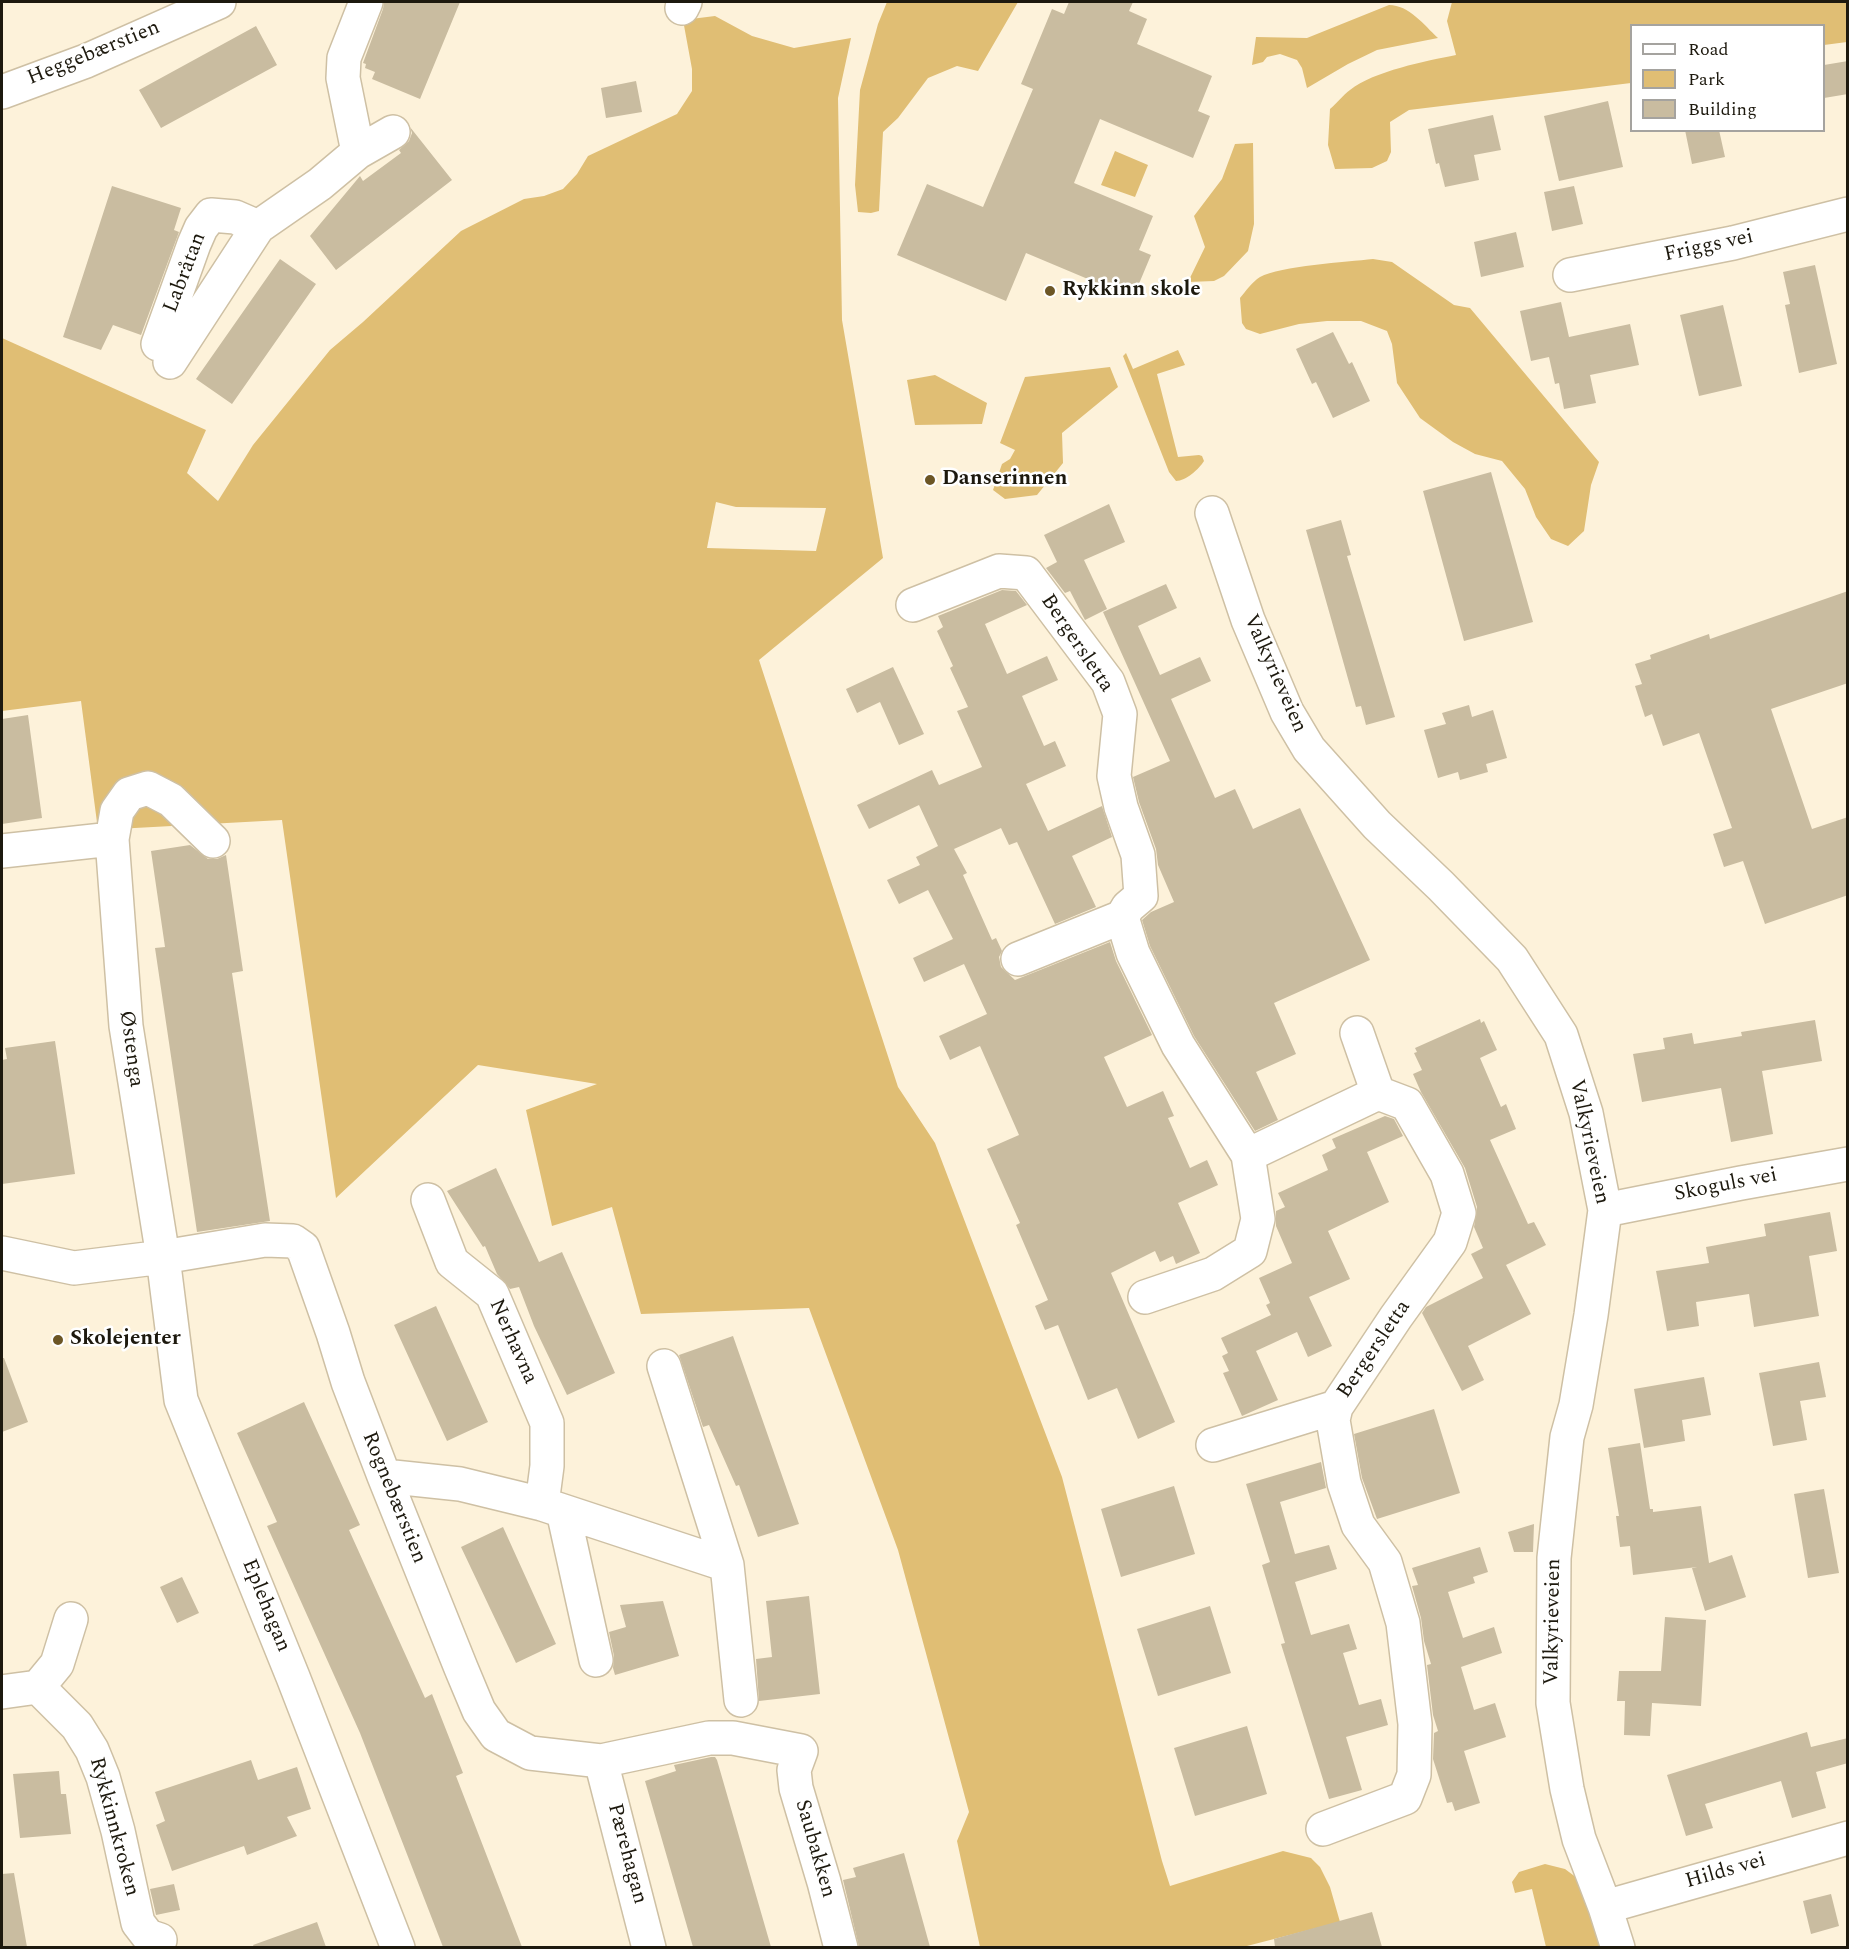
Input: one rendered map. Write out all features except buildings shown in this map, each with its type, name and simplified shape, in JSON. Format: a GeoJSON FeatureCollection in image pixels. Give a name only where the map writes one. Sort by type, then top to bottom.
{"type":"FeatureCollection","features":[{"type":"Feature","properties":{"kind":"street","name":"Heggebærstien"},"geometry":{"type":"LineString","coordinates":[[2,92],[86,61],[219,2]]}},
{"type":"Feature","properties":{"kind":"street"},"geometry":{"type":"LineString","coordinates":[[358,152],[343,78],[344,58],[366,2]]}},
{"type":"Feature","properties":{"kind":"street","name":"Labråtan"},"geometry":{"type":"LineString","coordinates":[[258,227],[235,217],[211,215],[201,228],[194,244],[164,353],[258,227],[320,184],[358,152],[393,132]]}},
{"type":"Feature","properties":{"kind":"street","name":"Friggs vei"},"geometry":{"type":"LineString","coordinates":[[1570,275],[1733,243],[1848,214]]}},
{"type":"Feature","properties":{"kind":"street","name":"Valkyrieveien"},"geometry":{"type":"LineString","coordinates":[[1212,513],[1253,630],[1287,712],[1309,749],[1377,825],[1512,959],[1562,1035],[1586,1113],[1605,1210],[1591,1315],[1576,1405],[1568,1437],[1554,1558],[1553,1703],[1567,1789],[1579,1839],[1618,1947]]}},
{"type":"Feature","properties":{"kind":"street","name":"Bergersletta"},"geometry":{"type":"LineString","coordinates":[[913,605],[999,571],[1026,573],[1108,682],[1119,714],[1114,776],[1121,807],[1138,855],[1141,896],[1128,907],[1122,917]]}},
{"type":"Feature","properties":{"kind":"street","name":"Østenga"},"geometry":{"type":"LineString","coordinates":[[163,1257],[126,1026],[112,839],[117,811],[129,794],[148,788],[171,800],[213,841]]}},
{"type":"Feature","properties":{"kind":"street"},"geometry":{"type":"LineString","coordinates":[[2,851],[112,839]]}},
{"type":"Feature","properties":{"kind":"street"},"geometry":{"type":"LineString","coordinates":[[1018,959],[1122,917],[1133,953],[1178,1045],[1248,1155],[1258,1220],[1250,1251],[1213,1274],[1145,1297]]}},
{"type":"Feature","properties":{"kind":"street"},"geometry":{"type":"LineString","coordinates":[[1248,1155],[1378,1093],[1358,1033]]}},
{"type":"Feature","properties":{"kind":"street","name":"Bergersletta"},"geometry":{"type":"LineString","coordinates":[[1323,1829],[1406,1798],[1414,1775],[1415,1724],[1403,1623],[1385,1562],[1358,1525],[1344,1483],[1333,1420],[1336,1407],[1450,1242],[1459,1213],[1447,1174],[1407,1104],[1378,1093]]}},
{"type":"Feature","properties":{"kind":"street","name":"Skoguls vei"},"geometry":{"type":"LineString","coordinates":[[1605,1210],[1848,1164]]}},
{"type":"Feature","properties":{"kind":"street","name":"Nerhavna"},"geometry":{"type":"LineString","coordinates":[[428,1200],[452,1262],[492,1293],[547,1423],[547,1466],[552,1508],[596,1660]]}},
{"type":"Feature","properties":{"kind":"street","name":"Rognebærstien"},"geometry":{"type":"LineString","coordinates":[[2,1253],[74,1268],[163,1257],[265,1240],[293,1241],[303,1248],[348,1382],[465,1678],[479,1711],[496,1735],[530,1754],[601,1761],[709,1738],[733,1738],[801,1751]]}},
{"type":"Feature","properties":{"kind":"street","name":"Eplehagan"},"geometry":{"type":"LineString","coordinates":[[163,1257],[181,1400],[289,1666],[398,1947]]}},
{"type":"Feature","properties":{"kind":"street"},"geometry":{"type":"LineString","coordinates":[[664,1366],[727,1565],[741,1700]]}},
{"type":"Feature","properties":{"kind":"street"},"geometry":{"type":"LineString","coordinates":[[1212,1445],[1336,1407]]}},
{"type":"Feature","properties":{"kind":"street"},"geometry":{"type":"LineString","coordinates":[[384,1476],[460,1484],[552,1508],[727,1565]]}},
{"type":"Feature","properties":{"kind":"street"},"geometry":{"type":"LineString","coordinates":[[2,1692],[38,1687],[57,1664],[71,1620]]}},
{"type":"Feature","properties":{"kind":"street","name":"Rykkinnkroken"},"geometry":{"type":"LineString","coordinates":[[38,1687],[77,1726],[92,1750],[103,1777],[118,1831],[138,1923],[148,1936],[160,1940]]}},
{"type":"Feature","properties":{"kind":"street","name":"Saubakken"},"geometry":{"type":"LineString","coordinates":[[801,1751],[794,1770],[796,1788],[841,1947]]}},
{"type":"Feature","properties":{"kind":"street","name":"Pærehagan"},"geometry":{"type":"LineString","coordinates":[[601,1761],[649,1947]]}},
{"type":"Feature","properties":{"kind":"street","name":"Hilds vei"},"geometry":{"type":"LineString","coordinates":[[1605,1907],[1848,1838]]}},
{"type":"Feature","properties":{"kind":"green space"},"geometry":{"type":"Polygon","coordinates":[[[887,2],[1018,2],[978,71],[957,66],[928,78],[898,118],[883,132],[879,211],[858,212],[855,185],[860,90],[878,24],[887,2]]]}},
{"type":"Feature","properties":{"kind":"green space"},"geometry":{"type":"Polygon","coordinates":[[[1452,2],[1847,2],[1847,42],[1825,45],[1825,24],[1630,24],[1630,83],[1409,110],[1390,122],[1391,152],[1387,161],[1372,168],[1335,169],[1328,145],[1330,109],[1350,90],[1372,77],[1456,55],[1447,21],[1452,2]]]}},
{"type":"Feature","properties":{"kind":"green space"},"geometry":{"type":"Polygon","coordinates":[[[1389,5],[1410,12],[1438,38],[1377,50],[1307,88],[1302,68],[1297,60],[1280,54],[1267,57],[1263,62],[1252,65],[1256,37],[1307,38],[1389,5]]]}},
{"type":"Feature","properties":{"kind":"green space"},"geometry":{"type":"Polygon","coordinates":[[[715,16],[752,36],[794,48],[851,38],[838,98],[842,320],[883,558],[759,660],[898,1087],[935,1143],[1062,1477],[1170,1886],[1283,1851],[1311,1858],[1320,1867],[1330,1887],[1340,1922],[1243,1947],[980,1947],[957,1841],[969,1812],[898,1550],[809,1308],[641,1314],[612,1207],[552,1226],[526,1110],[597,1084],[478,1065],[336,1198],[282,820],[98,830],[81,701],[2,711],[2,338],[206,430],[187,473],[218,501],[253,445],[330,350],[461,231],[524,199],[544,196],[563,189],[577,174],[588,156],[677,114],[692,91],[692,69],[683,20],[715,16]],[[716,502],[707,548],[816,551],[826,508],[736,507],[716,502]]]}},
{"type":"Feature","properties":{"kind":"green space"},"geometry":{"type":"Polygon","coordinates":[[[1253,143],[1254,224],[1248,251],[1224,276],[1214,281],[1188,282],[1205,247],[1194,216],[1222,179],[1235,144],[1253,143]]]}},
{"type":"Feature","properties":{"kind":"green space"},"geometry":{"type":"Polygon","coordinates":[[[1115,151],[1148,165],[1135,197],[1101,185],[1115,151]]]}},
{"type":"Feature","properties":{"kind":"green space"},"geometry":{"type":"Polygon","coordinates":[[[1373,259],[1392,262],[1454,305],[1470,308],[1599,462],[1591,485],[1584,531],[1568,546],[1551,539],[1536,517],[1525,489],[1502,461],[1475,454],[1453,442],[1420,418],[1397,383],[1392,344],[1387,331],[1361,321],[1327,321],[1299,324],[1260,334],[1246,329],[1242,323],[1240,298],[1260,277],[1298,267],[1373,259]]]}},
{"type":"Feature","properties":{"kind":"green space"},"geometry":{"type":"Polygon","coordinates":[[[1178,350],[1185,365],[1157,374],[1178,457],[1199,455],[1204,461],[1192,474],[1176,481],[1169,472],[1123,356],[1126,353],[1133,369],[1178,350]]]}},
{"type":"Feature","properties":{"kind":"green space"},"geometry":{"type":"Polygon","coordinates":[[[1110,367],[1118,387],[1062,433],[1063,463],[1037,495],[1005,499],[993,490],[1002,464],[1010,459],[1015,450],[1000,443],[1025,377],[1110,367]]]}},
{"type":"Feature","properties":{"kind":"green space"},"geometry":{"type":"Polygon","coordinates":[[[935,375],[987,403],[982,424],[915,425],[907,380],[935,375]]]}},
{"type":"Feature","properties":{"kind":"green space"},"geometry":{"type":"Polygon","coordinates":[[[1545,1864],[1565,1869],[1577,1878],[1603,1947],[1546,1947],[1532,1889],[1515,1893],[1512,1882],[1519,1872],[1545,1864]]]}},
{"type":"Feature","properties":{"kind":"place","name":"Rykkinn skole"},"geometry":{"type":"Point","coordinates":[1050,291]}},
{"type":"Feature","properties":{"kind":"place","name":"Danserinnen"},"geometry":{"type":"Point","coordinates":[930,480]}},
{"type":"Feature","properties":{"kind":"place","name":"Skolejenter"},"geometry":{"type":"Point","coordinates":[58,1340]}}]}
